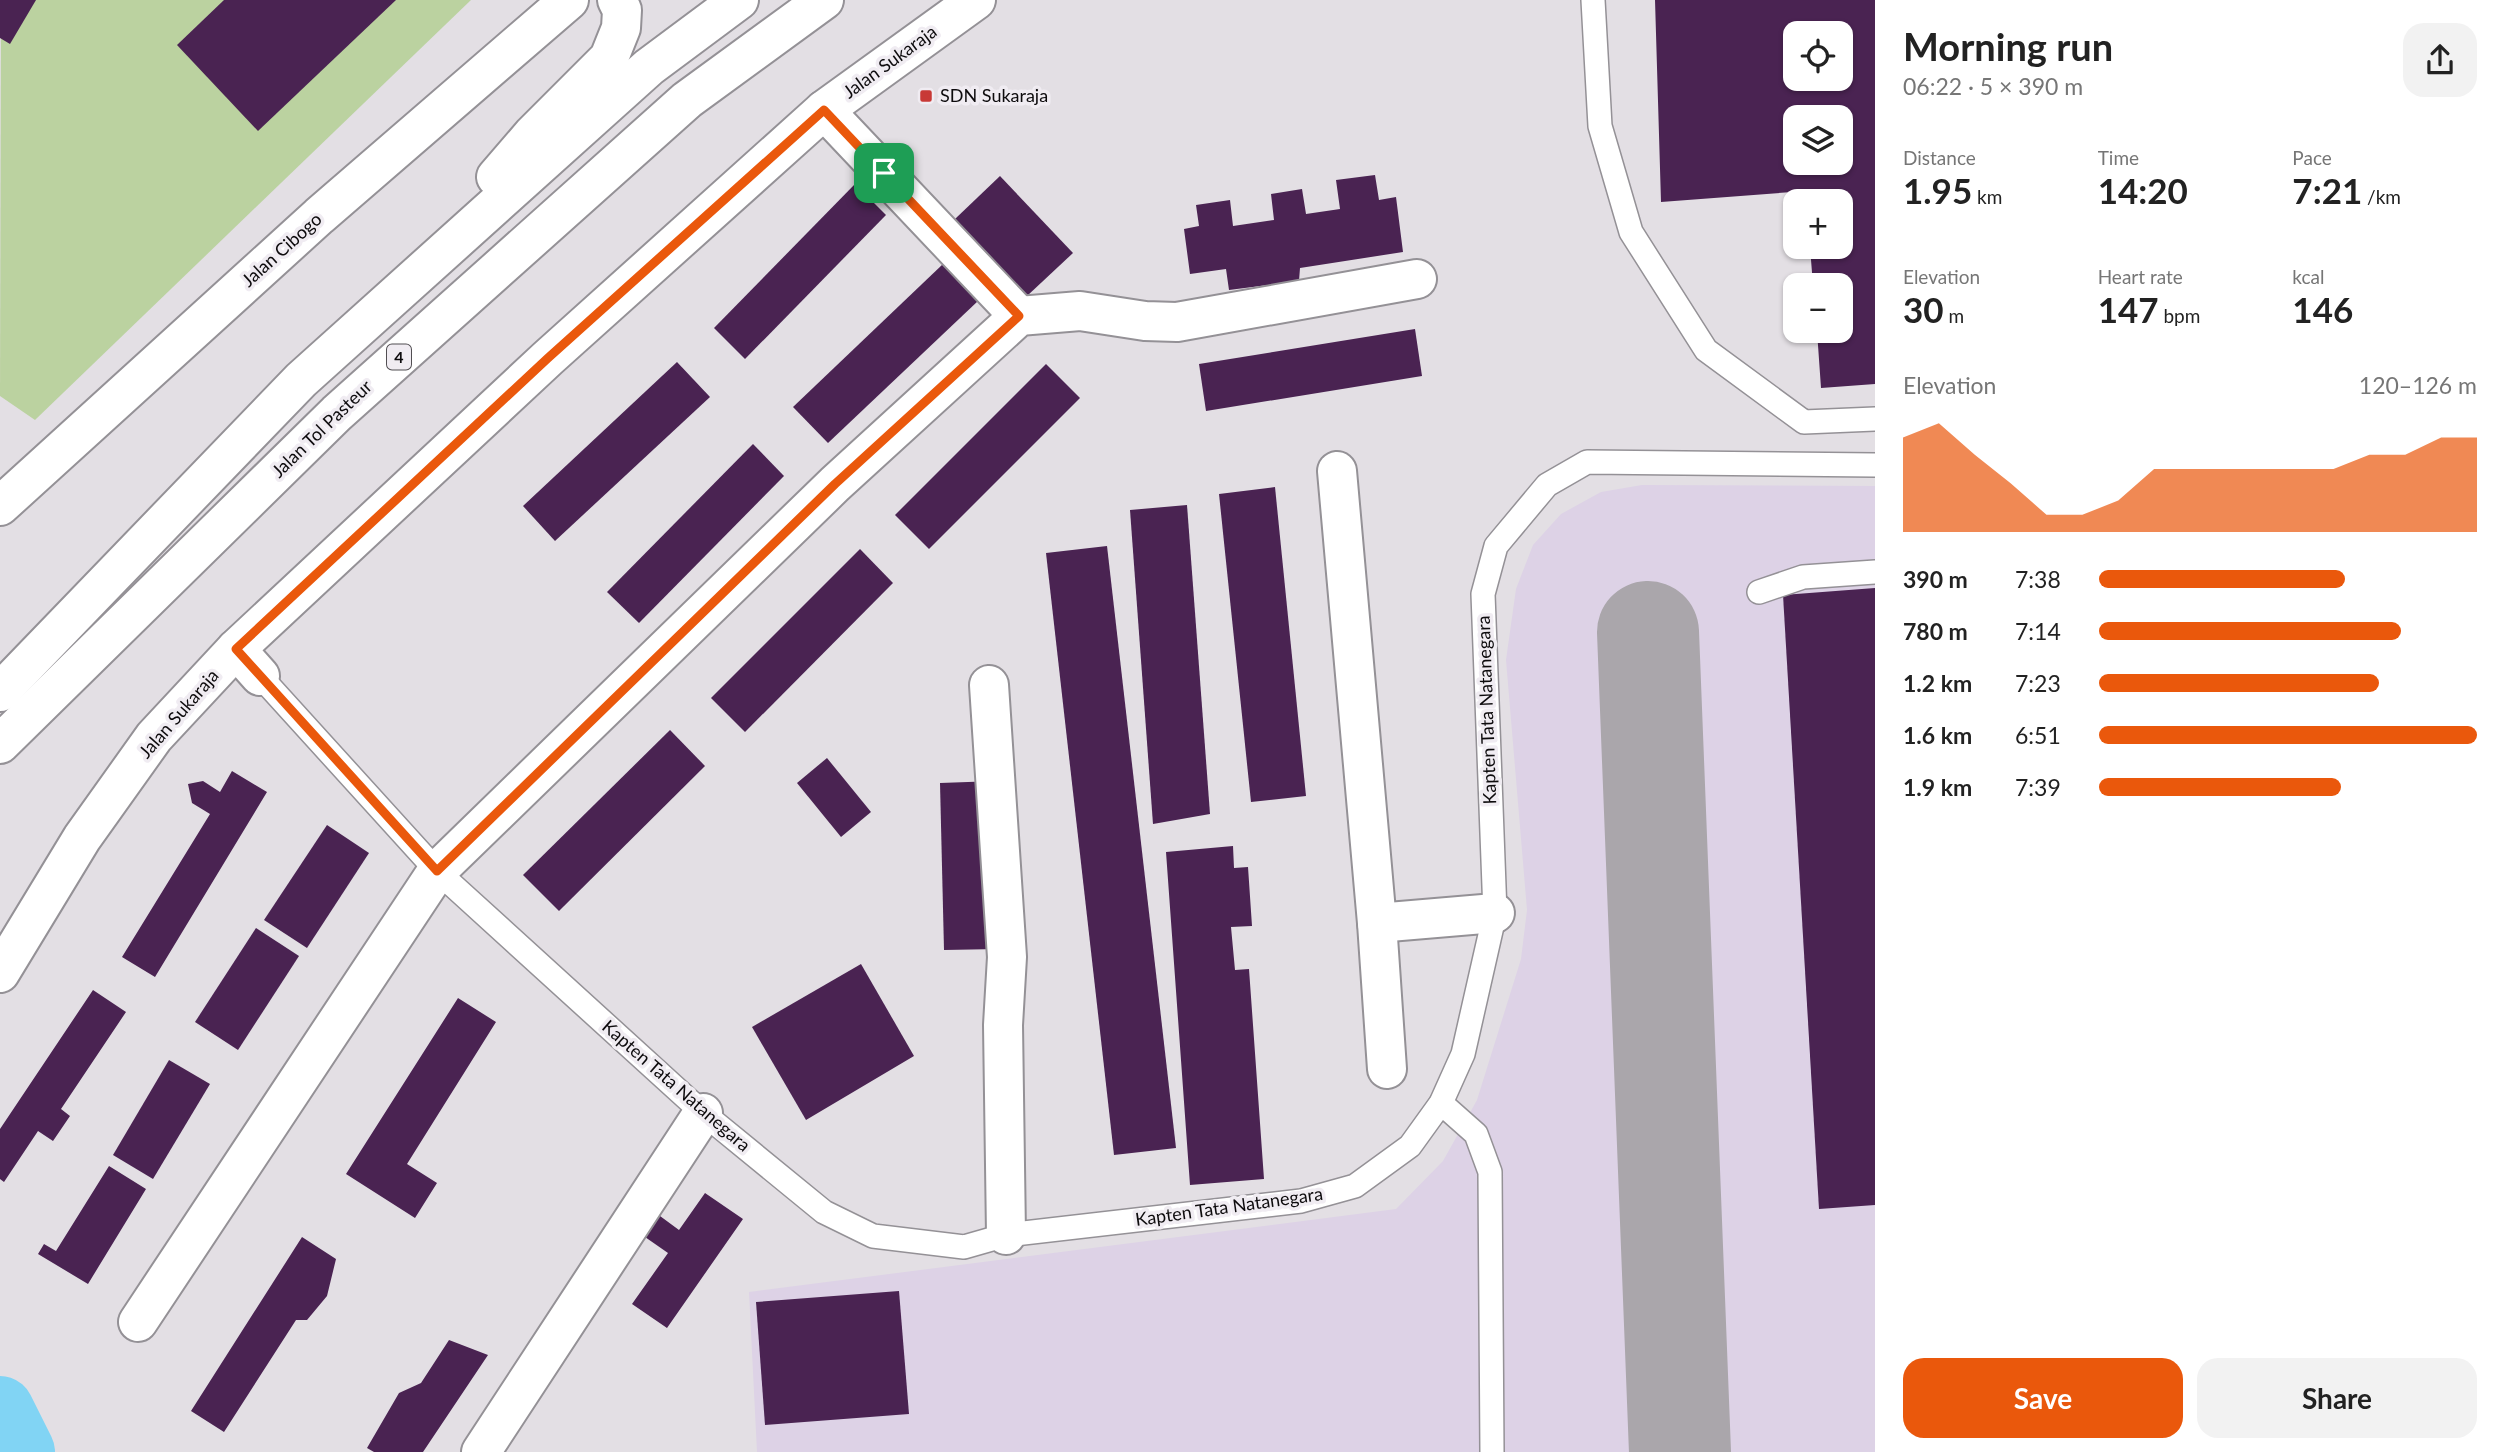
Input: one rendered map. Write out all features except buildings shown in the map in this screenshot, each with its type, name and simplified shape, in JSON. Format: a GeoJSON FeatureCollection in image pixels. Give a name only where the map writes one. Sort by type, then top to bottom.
{"type":"FeatureCollection","features":[{"type":"Feature","properties":{"kind":"main road","name":"Jalan Cibogo"},"geometry":{"type":"LineString","coordinates":[[0,506],[319,216],[569,0]]}},
{"type":"Feature","properties":{"kind":"main road"},"geometry":{"type":"LineString","coordinates":[[396,292],[533,134],[609,58],[621,28],[622,10],[617,0]]}},
{"type":"Feature","properties":{"kind":"main road"},"geometry":{"type":"LineString","coordinates":[[0,692],[301,380],[649,67],[738,0]]}},
{"type":"Feature","properties":{"kind":"main road","name":"Jalan Tol Pasteur"},"geometry":{"type":"LineString","coordinates":[[0,744],[337,413],[687,100],[824,0]]}},
{"type":"Feature","properties":{"kind":"main road","name":"Jalan Sukaraja"},"geometry":{"type":"LineString","coordinates":[[0,973],[82,838],[154,737],[248,662],[548,358],[824,110],[976,0]]}},
{"type":"Feature","properties":{"kind":"main road"},"geometry":{"type":"LineString","coordinates":[[824,110],[1019,316]]}},
{"type":"Feature","properties":{"kind":"main road"},"geometry":{"type":"LineString","coordinates":[[138,1322],[437,871],[835,484],[1019,316],[1080,311],[1145,321],[1178,322],[1417,279]]}},
{"type":"Feature","properties":{"kind":"main road"},"geometry":{"type":"LineString","coordinates":[[1337,471],[1377,923],[1387,1069]]}},
{"type":"Feature","properties":{"kind":"main road"},"geometry":{"type":"LineString","coordinates":[[989,685],[1007,957],[1003,1025],[1006,1235]]}},
{"type":"Feature","properties":{"kind":"main road"},"geometry":{"type":"LineString","coordinates":[[1377,923],[1494,913]]}},
{"type":"Feature","properties":{"kind":"main road"},"geometry":{"type":"LineString","coordinates":[[481,1452],[704,1114]]}},
{"type":"Feature","properties":{"kind":"lane"},"geometry":{"type":"LineString","coordinates":[[1592,0],[1600,126],[1631,232],[1706,350],[1804,422],[1875,419]]}},
{"type":"Feature","properties":{"kind":"lane","name":"Kapten Tata Natanegara"},"geometry":{"type":"LineString","coordinates":[[248,662],[437,871],[704,1114],[824,1212],[873,1236],[964,1247],[1006,1235],[1301,1201],[1355,1186],[1410,1146],[1441,1104],[1463,1054],[1494,913],[1483,594],[1496,546],[1548,485],[1587,462],[1875,465]]}},
{"type":"Feature","properties":{"kind":"lane"},"geometry":{"type":"LineString","coordinates":[[1759,592],[1803,577],[1875,572]]}},
{"type":"Feature","properties":{"kind":"lane"},"geometry":{"type":"LineString","coordinates":[[1441,1104],[1476,1134],[1490,1172],[1492,1452]]}},
{"type":"Feature","properties":{"kind":"shaded area"},"geometry":{"type":"Polygon","coordinates":[[[1642,485],[1875,486],[1875,1452],[757,1452],[749,1292],[1396,1209],[1443,1161],[1477,1100],[1521,959],[1527,910],[1506,660],[1516,589],[1533,545],[1561,514],[1601,492],[1642,485]]]}},
{"type":"Feature","properties":{"kind":"green space"},"geometry":{"type":"Polygon","coordinates":[[[1,0],[471,0],[35,420],[0,396],[1,0]]]}},
{"type":"Feature","properties":{"kind":"waterway"},"geometry":{"type":"LineString","coordinates":[[0,1410],[21,1452]]}},
{"type":"Feature","properties":{"kind":"taxiway"},"geometry":{"type":"LineString","coordinates":[[1648,632],[1680,1452]]}},
{"type":"Feature","properties":{"kind":"place","name":"SDN Sukaraja"},"geometry":{"type":"Point","coordinates":[926,96]}},
{"type":"Feature","properties":{"kind":"route"},"geometry":{"type":"LineString","coordinates":[[824,110],[884,173],[1019,316],[835,484],[437,871],[236,649],[548,358],[824,110]]}}]}
